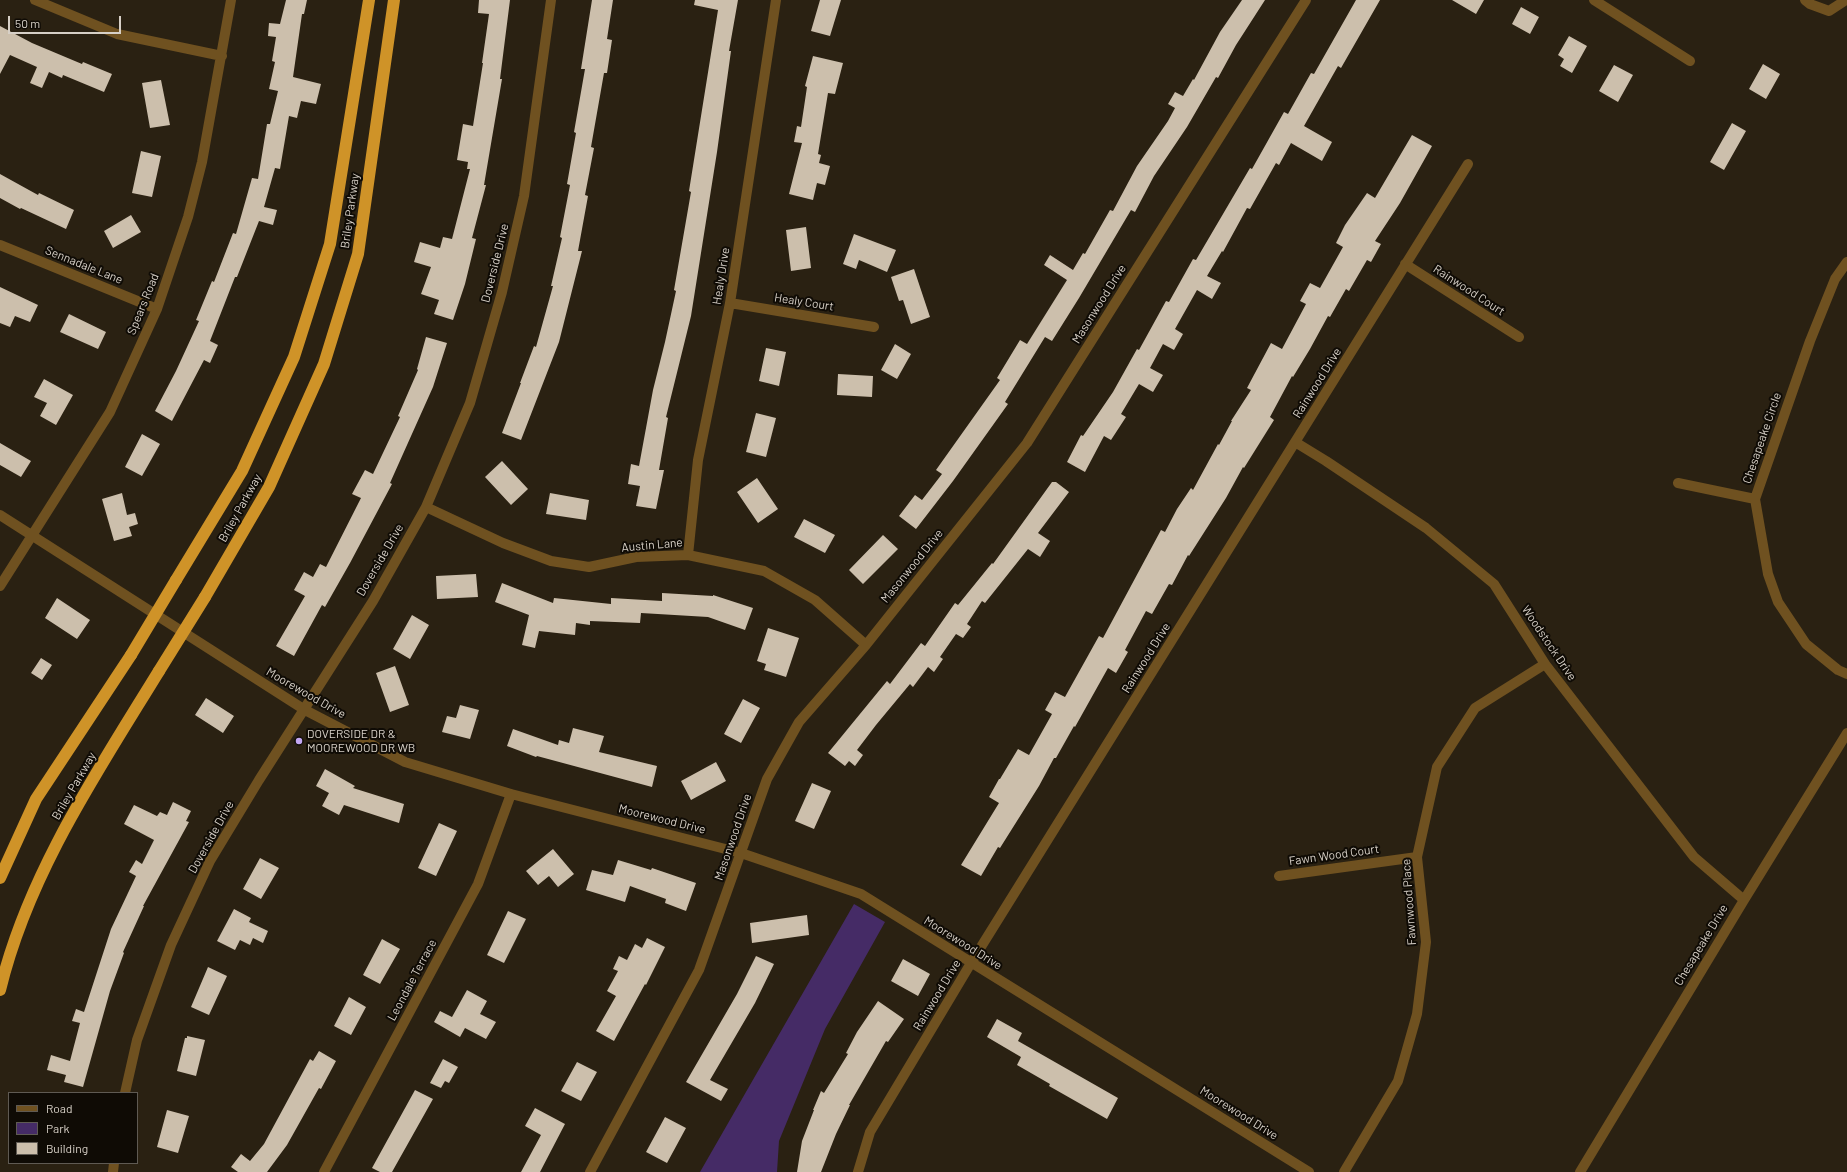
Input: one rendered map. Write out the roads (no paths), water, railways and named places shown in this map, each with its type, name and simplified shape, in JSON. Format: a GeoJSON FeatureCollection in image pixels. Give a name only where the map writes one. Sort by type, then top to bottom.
{"type":"FeatureCollection","features":[{"type":"Feature","properties":{"kind":"highway","name":"Briley Parkway"},"geometry":{"type":"LineString","coordinates":[[0,878],[36,799],[131,655],[242,471],[294,357],[330,244],[369,0]]}},
{"type":"Feature","properties":{"kind":"highway","name":"Briley Parkway"},"geometry":{"type":"LineString","coordinates":[[0,990],[6,964],[37,885],[76,807],[205,597],[269,487],[324,364],[358,254],[394,0]]}},
{"type":"Feature","properties":{"kind":"street"},"geometry":{"type":"LineString","coordinates":[[35,0],[117,34],[222,56]]}},
{"type":"Feature","properties":{"kind":"street","name":"Spears Road"},"geometry":{"type":"LineString","coordinates":[[0,586],[110,412],[158,309],[188,216],[202,162],[231,0]]}},
{"type":"Feature","properties":{"kind":"street","name":"Doverside Drive"},"geometry":{"type":"LineString","coordinates":[[125,1092],[136,1040],[171,945],[210,861],[234,820],[305,710],[372,601],[426,507],[470,403],[502,292],[524,196],[551,0]]}},
{"type":"Feature","properties":{"kind":"street","name":"Healy Drive"},"geometry":{"type":"LineString","coordinates":[[688,555],[698,460],[730,303],[776,0]]}},
{"type":"Feature","properties":{"kind":"street","name":"Masonwood Drive"},"geometry":{"type":"LineString","coordinates":[[590,1172],[699,970],[767,780],[799,722],[866,644],[1027,443],[1306,0]]}},
{"type":"Feature","properties":{"kind":"street"},"geometry":{"type":"LineString","coordinates":[[1594,0],[1690,61]]}},
{"type":"Feature","properties":{"kind":"street"},"geometry":{"type":"LineString","coordinates":[[1805,0],[1810,4],[1829,11],[1846,0]]}},
{"type":"Feature","properties":{"kind":"street","name":"Rainwood Drive"},"geometry":{"type":"LineString","coordinates":[[858,1172],[870,1132],[971,964],[1468,164]]}},
{"type":"Feature","properties":{"kind":"street","name":"Sennadale Lane"},"geometry":{"type":"LineString","coordinates":[[0,245],[158,309]]}},
{"type":"Feature","properties":{"kind":"street","name":"Chesapeake Circle"},"geometry":{"type":"LineString","coordinates":[[1847,262],[1835,279],[1810,341],[1755,499],[1768,574],[1778,602],[1806,644],[1838,670],[1847,674]]}},
{"type":"Feature","properties":{"kind":"street","name":"Rainwood Court"},"geometry":{"type":"LineString","coordinates":[[1406,264],[1519,337]]}},
{"type":"Feature","properties":{"kind":"street","name":"Healy Court"},"geometry":{"type":"LineString","coordinates":[[730,303],[874,327]]}},
{"type":"Feature","properties":{"kind":"street","name":"Woodstock Drive"},"geometry":{"type":"LineString","coordinates":[[1295,442],[1426,528],[1494,584],[1545,664],[1694,857],[1744,900]]}},
{"type":"Feature","properties":{"kind":"street"},"geometry":{"type":"LineString","coordinates":[[1678,483],[1755,499]]}},
{"type":"Feature","properties":{"kind":"street","name":"Austin Lane"},"geometry":{"type":"LineString","coordinates":[[426,507],[503,543],[551,561],[590,567],[636,557],[688,555],[764,571],[815,600],[866,644]]}},
{"type":"Feature","properties":{"kind":"street","name":"Moorewood Drive"},"geometry":{"type":"LineString","coordinates":[[0,515],[305,710],[405,762],[511,794],[741,853],[861,894],[971,964],[1309,1172]]}},
{"type":"Feature","properties":{"kind":"street","name":"Fawnwood Place"},"geometry":{"type":"LineString","coordinates":[[1344,1172],[1398,1081],[1417,1014],[1426,942],[1418,857],[1438,767],[1476,708],[1545,664]]}},
{"type":"Feature","properties":{"kind":"street","name":"Chesapeake Drive"},"geometry":{"type":"LineString","coordinates":[[1580,1172],[1847,732]]}},
{"type":"Feature","properties":{"kind":"street","name":"Leondale Terrace"},"geometry":{"type":"LineString","coordinates":[[324,1172],[478,884],[511,794]]}},
{"type":"Feature","properties":{"kind":"street","name":"Fawn Wood Court"},"geometry":{"type":"LineString","coordinates":[[1279,876],[1418,857]]}},
{"type":"Feature","properties":{"kind":"place","name":"DOVERSIDE DR & MOOREWOOD DR WB"},"geometry":{"type":"Point","coordinates":[299,741]}}]}
